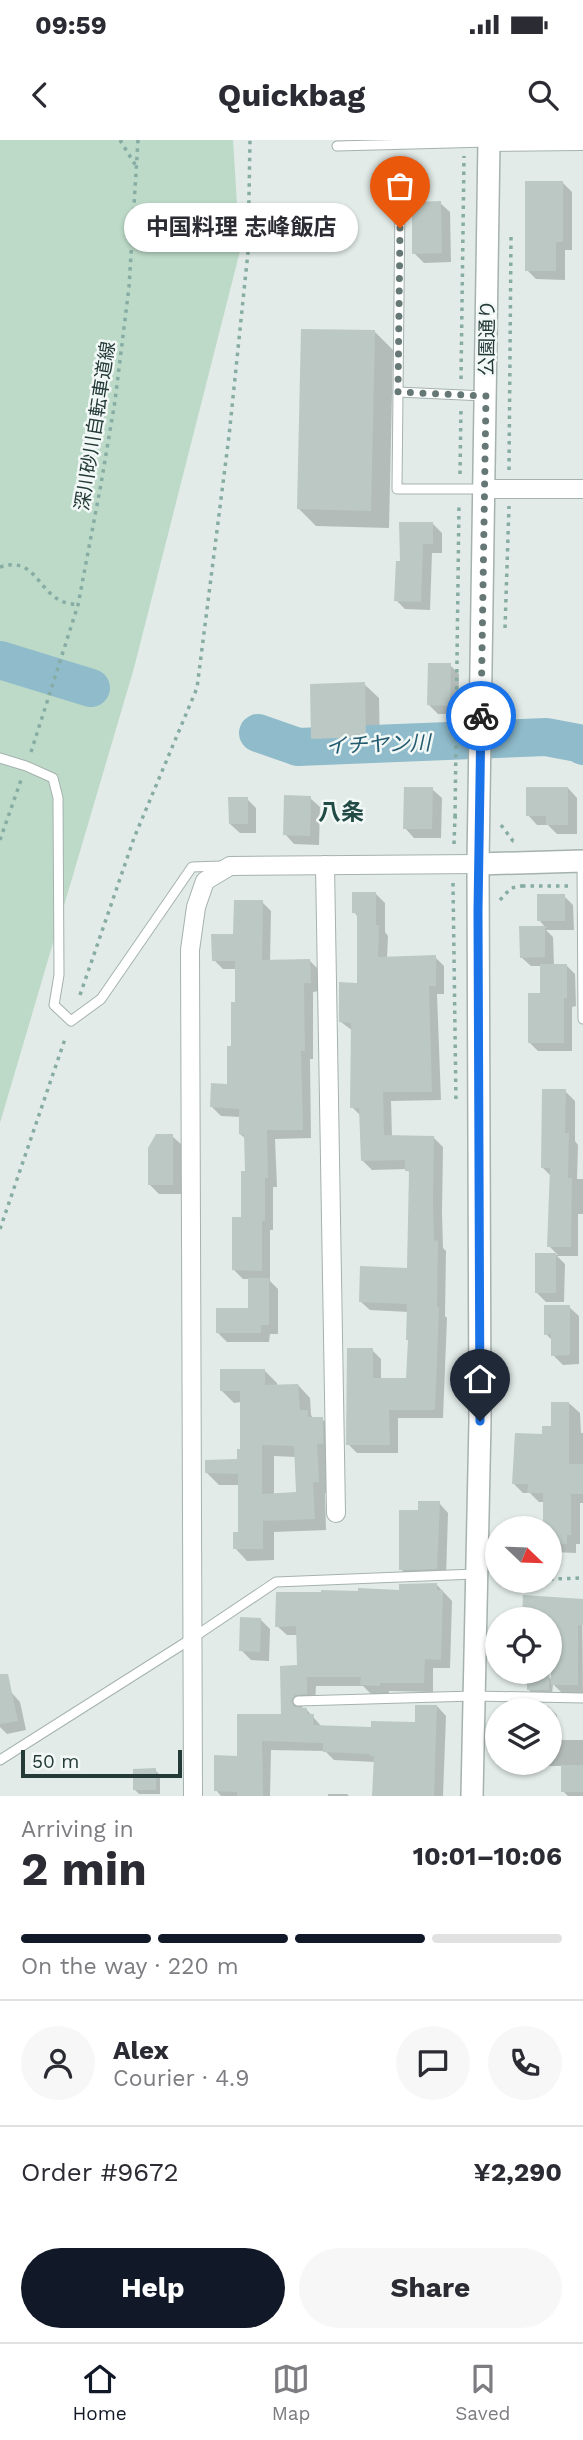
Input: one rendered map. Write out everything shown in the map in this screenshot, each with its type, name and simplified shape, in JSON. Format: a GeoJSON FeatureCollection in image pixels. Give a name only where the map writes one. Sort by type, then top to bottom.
{"type":"FeatureCollection","features":[{"type":"Feature","properties":{"kind":"street"},"geometry":{"type":"LineString","coordinates":[[489,141],[583,141]]}},
{"type":"Feature","properties":{"kind":"street","name":"公園通り"},"geometry":{"type":"LineString","coordinates":[[472,1796],[481,1343],[478,864],[489,141]]}},
{"type":"Feature","properties":{"kind":"street"},"geometry":{"type":"LineString","coordinates":[[485,489],[583,489]]}},
{"type":"Feature","properties":{"kind":"street"},"geometry":{"type":"LineString","coordinates":[[193,1796],[190,950],[196,907],[205,881],[230,866],[583,861]]}},
{"type":"Feature","properties":{"kind":"street"},"geometry":{"type":"LineString","coordinates":[[325,865],[336,1514]]}},
{"type":"Feature","properties":{"kind":"lane"},"geometry":{"type":"LineString","coordinates":[[337,146],[489,141]]}},
{"type":"Feature","properties":{"kind":"lane"},"geometry":{"type":"LineString","coordinates":[[400,200],[397,489],[485,489]]}},
{"type":"Feature","properties":{"kind":"lane"},"geometry":{"type":"LineString","coordinates":[[398,392],[486,396]]}},
{"type":"Feature","properties":{"kind":"lane"},"geometry":{"type":"LineString","coordinates":[[0,758],[53,778],[58,798],[59,975],[54,1005],[71,1021],[100,999],[192,867],[230,866]]}},
{"type":"Feature","properties":{"kind":"lane"},"geometry":{"type":"LineString","coordinates":[[583,861],[583,1019]]}},
{"type":"Feature","properties":{"kind":"lane"},"geometry":{"type":"LineString","coordinates":[[0,1760],[276,1582],[477,1574]]}},
{"type":"Feature","properties":{"kind":"lane"},"geometry":{"type":"LineString","coordinates":[[298,1701],[474,1696],[583,1698]]}},
{"type":"Feature","properties":{"kind":"path"},"geometry":{"type":"LineString","coordinates":[[120,140],[137,168]]}},
{"type":"Feature","properties":{"kind":"path","name":"深川砂川自転車道線"},"geometry":{"type":"LineString","coordinates":[[46,710],[78,605],[115,401],[129,286],[138,140]]}},
{"type":"Feature","properties":{"kind":"path"},"geometry":{"type":"LineString","coordinates":[[0,1229],[134,838],[197,688],[229,436],[247,265],[250,140]]}},
{"type":"Feature","properties":{"kind":"path"},"geometry":{"type":"LineString","coordinates":[[455,817],[464,142]]}},
{"type":"Feature","properties":{"kind":"path"},"geometry":{"type":"LineString","coordinates":[[505,639],[511,225]]}},
{"type":"Feature","properties":{"kind":"path"},"geometry":{"type":"LineString","coordinates":[[0,567],[17,565],[34,573],[59,600],[78,605]]}},
{"type":"Feature","properties":{"kind":"path"},"geometry":{"type":"LineString","coordinates":[[523,887],[581,885]]}},
{"type":"Feature","properties":{"kind":"path"},"geometry":{"type":"LineString","coordinates":[[562,1578],[583,1578]]}},
{"type":"Feature","properties":{"kind":"green space"},"geometry":{"type":"Polygon","coordinates":[[[0,140],[233,140],[240,251],[134,668],[0,1123],[0,140]]]}},
{"type":"Feature","properties":{"kind":"building"},"geometry":{"type":"Polygon","coordinates":[[[525,181],[563,181],[563,242],[556,242],[556,271],[525,271],[525,181]]]}},
{"type":"Feature","properties":{"kind":"building"},"geometry":{"type":"Polygon","coordinates":[[[441,201],[442,253],[412,254],[412,202],[441,201]]]}},
{"type":"Feature","properties":{"kind":"building"},"geometry":{"type":"Polygon","coordinates":[[[301,329],[375,330],[371,511],[297,509],[301,329]]]}},
{"type":"Feature","properties":{"kind":"building"},"geometry":{"type":"Polygon","coordinates":[[[399,522],[433,522],[433,544],[423,544],[421,602],[394,601],[396,561],[400,561],[399,522]]]}},
{"type":"Feature","properties":{"kind":"building"},"geometry":{"type":"Polygon","coordinates":[[[428,663],[451,663],[450,706],[427,705],[428,663]]]}},
{"type":"Feature","properties":{"kind":"building"},"geometry":{"type":"Polygon","coordinates":[[[365,682],[366,737],[311,739],[310,684],[365,682]]]}},
{"type":"Feature","properties":{"kind":"building"},"geometry":{"type":"Polygon","coordinates":[[[404,787],[433,787],[432,829],[403,829],[404,787]]]}},
{"type":"Feature","properties":{"kind":"building"},"geometry":{"type":"Polygon","coordinates":[[[526,787],[568,787],[568,825],[546,825],[546,816],[526,816],[526,787]]]}},
{"type":"Feature","properties":{"kind":"building"},"geometry":{"type":"Polygon","coordinates":[[[284,795],[311,796],[310,836],[283,835],[284,795]]]}},
{"type":"Feature","properties":{"kind":"building"},"geometry":{"type":"Polygon","coordinates":[[[228,797],[248,797],[248,824],[229,824],[228,797]]]}},
{"type":"Feature","properties":{"kind":"building"},"geometry":{"type":"Polygon","coordinates":[[[352,892],[376,892],[378,957],[436,955],[436,986],[429,986],[432,1092],[383,1092],[384,1135],[434,1136],[434,1241],[438,1240],[439,1307],[435,1410],[389,1410],[390,1445],[346,1445],[347,1348],[373,1348],[373,1378],[406,1378],[408,1340],[407,1304],[359,1302],[360,1266],[407,1268],[409,1171],[405,1171],[405,1160],[361,1161],[359,1108],[350,1108],[351,1023],[339,1022],[339,982],[357,983],[357,913],[352,913],[352,892]]]}},
{"type":"Feature","properties":{"kind":"building"},"geometry":{"type":"Polygon","coordinates":[[[537,894],[565,894],[565,921],[537,921],[537,894]]]}},
{"type":"Feature","properties":{"kind":"building"},"geometry":{"type":"Polygon","coordinates":[[[234,900],[263,900],[262,960],[310,959],[311,983],[304,983],[305,1051],[301,1051],[303,1130],[267,1130],[268,1178],[265,1178],[265,1221],[262,1221],[262,1271],[232,1270],[232,1217],[241,1217],[241,1171],[245,1171],[244,1135],[239,1134],[239,1109],[210,1107],[211,1083],[227,1084],[227,1046],[231,1046],[231,1002],[235,1002],[235,961],[212,961],[211,934],[233,934],[234,900]]]}},
{"type":"Feature","properties":{"kind":"building"},"geometry":{"type":"Polygon","coordinates":[[[519,926],[545,926],[545,957],[520,958],[519,926]]]}},
{"type":"Feature","properties":{"kind":"building"},"geometry":{"type":"Polygon","coordinates":[[[540,964],[567,964],[564,1043],[528,1043],[528,993],[540,993],[540,964]]]}},
{"type":"Feature","properties":{"kind":"building"},"geometry":{"type":"Polygon","coordinates":[[[542,1089],[566,1089],[568,1178],[572,1178],[571,1247],[547,1247],[550,1168],[541,1168],[542,1089]]]}},
{"type":"Feature","properties":{"kind":"building"},"geometry":{"type":"Polygon","coordinates":[[[156,1134],[173,1134],[173,1185],[148,1185],[148,1148],[156,1134]]]}},
{"type":"Feature","properties":{"kind":"building"},"geometry":{"type":"Polygon","coordinates":[[[535,1253],[556,1253],[556,1293],[535,1293],[535,1253]]]}},
{"type":"Feature","properties":{"kind":"building"},"geometry":{"type":"Polygon","coordinates":[[[248,1278],[269,1278],[269,1325],[261,1325],[261,1333],[216,1333],[216,1308],[248,1308],[248,1278]]]}},
{"type":"Feature","properties":{"kind":"building"},"geometry":{"type":"Polygon","coordinates":[[[544,1305],[570,1305],[570,1355],[551,1356],[551,1334],[544,1335],[544,1305]]]}},
{"type":"Feature","properties":{"kind":"building"},"geometry":{"type":"Polygon","coordinates":[[[220,1369],[265,1369],[265,1385],[298,1384],[300,1410],[308,1410],[308,1417],[323,1417],[323,1444],[317,1444],[319,1482],[313,1482],[315,1519],[263,1521],[263,1549],[233,1549],[233,1532],[238,1532],[238,1474],[205,1473],[205,1460],[237,1459],[237,1449],[240,1449],[240,1391],[220,1391],[220,1369]],[[262,1445],[262,1494],[296,1492],[294,1446],[262,1445]]]}},
{"type":"Feature","properties":{"kind":"building"},"geometry":{"type":"Polygon","coordinates":[[[551,1402],[569,1402],[569,1464],[583,1464],[583,1494],[571,1494],[571,1535],[567,1535],[567,1544],[562,1544],[562,1516],[543,1516],[543,1493],[527,1493],[528,1484],[512,1484],[515,1433],[542,1434],[542,1426],[551,1426],[551,1402]]]}},
{"type":"Feature","properties":{"kind":"building"},"geometry":{"type":"Polygon","coordinates":[[[418,1501],[440,1501],[437,1569],[399,1570],[399,1510],[418,1510],[418,1501]]]}},
{"type":"Feature","properties":{"kind":"building"},"geometry":{"type":"Polygon","coordinates":[[[437,1583],[437,1590],[443,1590],[441,1660],[425,1659],[424,1683],[360,1685],[361,1677],[307,1677],[307,1694],[295,1695],[291,1701],[294,1707],[307,1708],[307,1714],[314,1714],[313,1725],[371,1727],[371,1721],[415,1722],[415,1705],[437,1705],[434,1796],[372,1796],[374,1756],[370,1754],[323,1752],[323,1743],[262,1741],[263,1796],[237,1796],[237,1792],[214,1791],[214,1755],[237,1756],[237,1714],[281,1714],[280,1666],[297,1665],[296,1626],[275,1627],[276,1592],[358,1591],[358,1588],[399,1590],[399,1584],[437,1583]]]}},
{"type":"Feature","properties":{"kind":"building"},"geometry":{"type":"Polygon","coordinates":[[[523,1595],[583,1599],[583,1625],[578,1625],[578,1685],[551,1685],[562,1684],[562,1607],[522,1607],[523,1595]]]}},
{"type":"Feature","properties":{"kind":"building"},"geometry":{"type":"Polygon","coordinates":[[[240,1617],[261,1618],[260,1652],[239,1651],[240,1617]]]}},
{"type":"Feature","properties":{"kind":"building"},"geometry":{"type":"Polygon","coordinates":[[[0,1674],[8,1674],[18,1721],[0,1724],[0,1674]]]}},
{"type":"Feature","properties":{"kind":"building"},"geometry":{"type":"Polygon","coordinates":[[[527,1684],[549,1684],[549,1690],[527,1690],[527,1684]]]}},
{"type":"Feature","properties":{"kind":"building"},"geometry":{"type":"Polygon","coordinates":[[[562,1765],[583,1765],[583,1792],[561,1792],[562,1765]]]}},
{"type":"Feature","properties":{"kind":"building"},"geometry":{"type":"Polygon","coordinates":[[[156,1768],[156,1790],[133,1790],[133,1769],[156,1768]]]}},
{"type":"Feature","properties":{"kind":"waterway","name":"イチヤン川"},"geometry":{"type":"LineString","coordinates":[[0,660],[91,688]]}},
{"type":"Feature","properties":{"kind":"waterway","name":"イチヤン川"},"geometry":{"type":"LineString","coordinates":[[258,733],[298,747],[546,737],[583,746]]}},
{"type":"Feature","properties":{"kind":"way so far"},"geometry":{"type":"LineString","coordinates":[[400,228],[398,392],[486,396],[481,716]]}},
{"type":"Feature","properties":{"kind":"place","name":"中国料理 志峰飯店"},"geometry":{"type":"Point","coordinates":[400,228]}},
{"type":"Feature","properties":{"kind":"district","name":"八条"},"geometry":{"type":"Point","coordinates":[341,812]}},
{"type":"Feature","properties":{"kind":"route"},"geometry":{"type":"LineString","coordinates":[[480,1421],[478,840],[481,716]]}}]}
